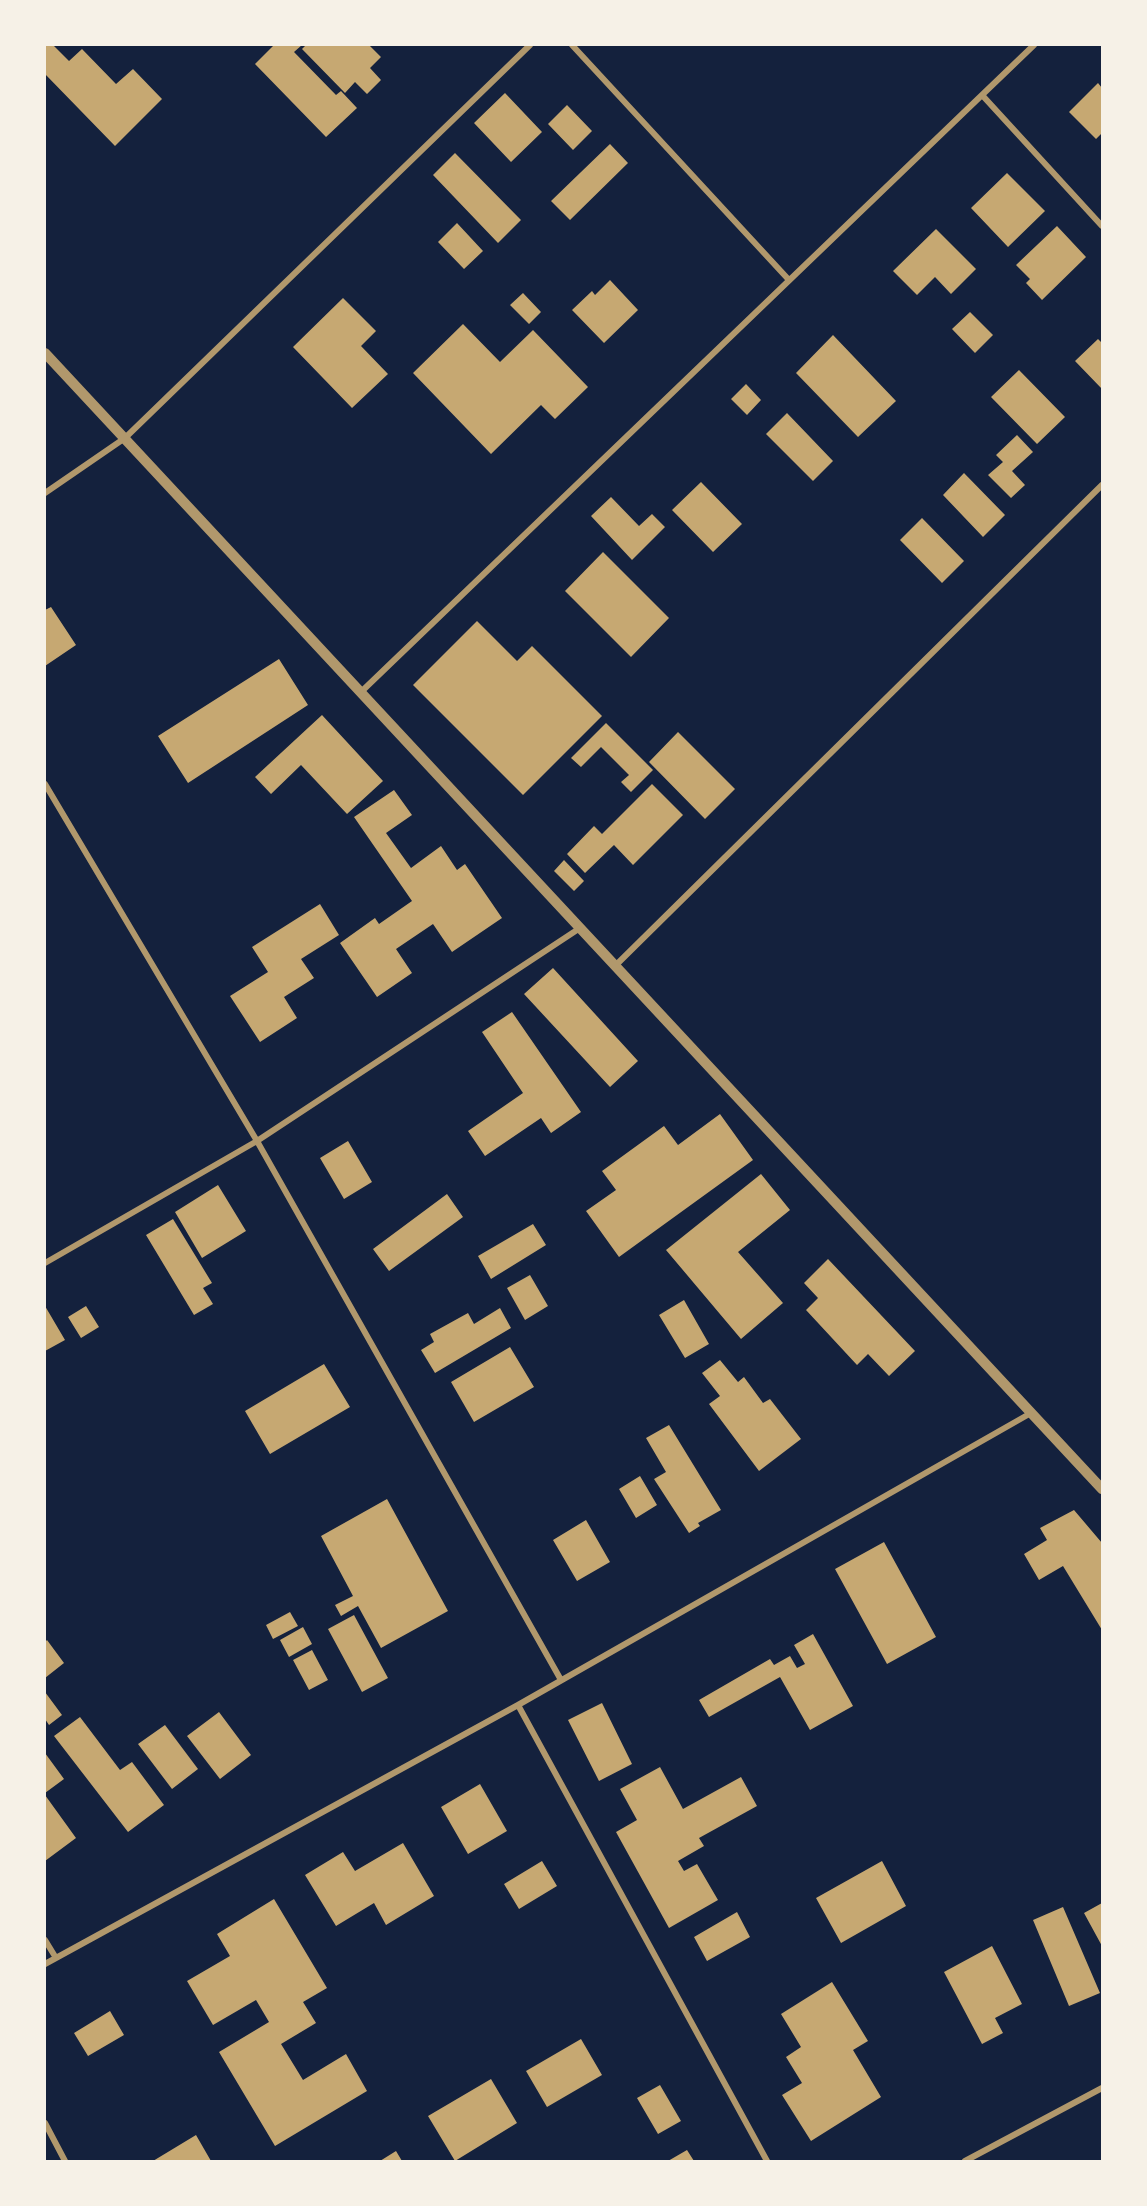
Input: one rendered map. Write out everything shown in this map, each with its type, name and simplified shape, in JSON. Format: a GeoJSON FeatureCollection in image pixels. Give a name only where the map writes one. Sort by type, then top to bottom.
{"type":"FeatureCollection","features":[{"type":"Feature","properties":{"kind":"street"},"geometry":{"type":"LineString","coordinates":[[45,492],[125,438],[530,45]]}},
{"type":"Feature","properties":{"kind":"street"},"geometry":{"type":"LineString","coordinates":[[572,45],[789,280]]}},
{"type":"Feature","properties":{"kind":"street"},"geometry":{"type":"LineString","coordinates":[[361,692],[1034,45]]}},
{"type":"Feature","properties":{"kind":"street"},"geometry":{"type":"LineString","coordinates":[[982,95],[1102,226]]}},
{"type":"Feature","properties":{"kind":"street"},"geometry":{"type":"LineString","coordinates":[[45,353],[1102,1490]]}},
{"type":"Feature","properties":{"kind":"street"},"geometry":{"type":"LineString","coordinates":[[615,966],[1102,485]]}},
{"type":"Feature","properties":{"kind":"street"},"geometry":{"type":"LineString","coordinates":[[45,784],[257,1142],[561,1680]]}},
{"type":"Feature","properties":{"kind":"street"},"geometry":{"type":"LineString","coordinates":[[45,1263],[257,1142],[580,928]]}},
{"type":"Feature","properties":{"kind":"street"},"geometry":{"type":"LineString","coordinates":[[45,1964],[518,1705],[1031,1413]]}},
{"type":"Feature","properties":{"kind":"street"},"geometry":{"type":"LineString","coordinates":[[518,1705],[767,2161]]}},
{"type":"Feature","properties":{"kind":"street"},"geometry":{"type":"LineString","coordinates":[[45,1940],[56,1958]]}},
{"type":"Feature","properties":{"kind":"street"},"geometry":{"type":"LineString","coordinates":[[965,2161],[1102,2088]]}},
{"type":"Feature","properties":{"kind":"street"},"geometry":{"type":"LineString","coordinates":[[45,2123],[65,2161]]}},
{"type":"Feature","properties":{"kind":"building"},"geometry":{"type":"Polygon","coordinates":[[[45,45],[53,45],[69,61],[82,49],[116,84],[133,69],[162,99],[115,146],[45,74],[45,45]]]}},
{"type":"Feature","properties":{"kind":"building"},"geometry":{"type":"Polygon","coordinates":[[[274,45],[302,45],[294,52],[336,95],[341,91],[357,108],[326,137],[255,64],[274,45]]]}},
{"type":"Feature","properties":{"kind":"building"},"geometry":{"type":"Polygon","coordinates":[[[306,45],[369,45],[381,57],[370,68],[381,80],[367,94],[355,82],[345,93],[302,49],[306,45]]]}},
{"type":"Feature","properties":{"kind":"building"},"geometry":{"type":"Polygon","coordinates":[[[1098,83],[1102,88],[1102,133],[1096,139],[1069,112],[1098,83]]]}},
{"type":"Feature","properties":{"kind":"building"},"geometry":{"type":"Polygon","coordinates":[[[505,93],[542,132],[511,162],[474,123],[505,93]]]}},
{"type":"Feature","properties":{"kind":"building"},"geometry":{"type":"Polygon","coordinates":[[[567,105],[592,131],[573,150],[548,124],[567,105]]]}},
{"type":"Feature","properties":{"kind":"building"},"geometry":{"type":"Polygon","coordinates":[[[610,144],[628,163],[570,220],[551,201],[610,144]]]}},
{"type":"Feature","properties":{"kind":"building"},"geometry":{"type":"Polygon","coordinates":[[[455,153],[521,220],[498,243],[433,175],[455,153]]]}},
{"type":"Feature","properties":{"kind":"building"},"geometry":{"type":"Polygon","coordinates":[[[1007,173],[1045,211],[1008,247],[971,208],[1007,173]]]}},
{"type":"Feature","properties":{"kind":"building"},"geometry":{"type":"Polygon","coordinates":[[[457,223],[483,251],[464,269],[438,242],[457,223]]]}},
{"type":"Feature","properties":{"kind":"building"},"geometry":{"type":"Polygon","coordinates":[[[1057,226],[1086,257],[1042,300],[1026,283],[1030,279],[1016,265],[1057,226]]]}},
{"type":"Feature","properties":{"kind":"building"},"geometry":{"type":"Polygon","coordinates":[[[936,229],[976,269],[951,294],[935,277],[917,295],[893,271],[936,229]]]}},
{"type":"Feature","properties":{"kind":"building"},"geometry":{"type":"Polygon","coordinates":[[[610,280],[638,310],[604,343],[572,310],[592,291],[595,295],[610,280]]]}},
{"type":"Feature","properties":{"kind":"building"},"geometry":{"type":"Polygon","coordinates":[[[523,293],[541,312],[529,324],[510,305],[523,293]]]}},
{"type":"Feature","properties":{"kind":"building"},"geometry":{"type":"Polygon","coordinates":[[[343,298],[376,331],[361,346],[388,374],[352,408],[293,347],[343,298]]]}},
{"type":"Feature","properties":{"kind":"building"},"geometry":{"type":"Polygon","coordinates":[[[970,312],[993,335],[975,353],[952,329],[970,312]]]}},
{"type":"Feature","properties":{"kind":"building"},"geometry":{"type":"Polygon","coordinates":[[[463,324],[500,362],[533,330],[588,387],[555,419],[541,405],[491,454],[413,373],[463,324]]]}},
{"type":"Feature","properties":{"kind":"building"},"geometry":{"type":"Polygon","coordinates":[[[833,335],[896,401],[858,437],[796,373],[833,335]]]}},
{"type":"Feature","properties":{"kind":"building"},"geometry":{"type":"Polygon","coordinates":[[[1098,339],[1102,343],[1102,389],[1075,361],[1098,339]]]}},
{"type":"Feature","properties":{"kind":"building"},"geometry":{"type":"Polygon","coordinates":[[[1019,370],[1065,417],[1037,444],[991,397],[1019,370]]]}},
{"type":"Feature","properties":{"kind":"building"},"geometry":{"type":"Polygon","coordinates":[[[746,384],[761,400],[747,415],[731,399],[746,384]]]}},
{"type":"Feature","properties":{"kind":"building"},"geometry":{"type":"Polygon","coordinates":[[[787,413],[833,461],[813,481],[766,434],[787,413]]]}},
{"type":"Feature","properties":{"kind":"building"},"geometry":{"type":"Polygon","coordinates":[[[1017,435],[1033,452],[1012,471],[1025,485],[1011,498],[988,475],[1003,462],[996,455],[1017,435]]]}},
{"type":"Feature","properties":{"kind":"building"},"geometry":{"type":"Polygon","coordinates":[[[964,473],[1005,515],[983,537],[943,495],[964,473]]]}},
{"type":"Feature","properties":{"kind":"building"},"geometry":{"type":"Polygon","coordinates":[[[701,482],[742,524],[713,552],[672,510],[701,482]]]}},
{"type":"Feature","properties":{"kind":"building"},"geometry":{"type":"Polygon","coordinates":[[[611,497],[639,526],[652,514],[665,527],[632,560],[591,516],[611,497]]]}},
{"type":"Feature","properties":{"kind":"building"},"geometry":{"type":"Polygon","coordinates":[[[922,518],[964,561],[942,583],[900,540],[922,518]]]}},
{"type":"Feature","properties":{"kind":"building"},"geometry":{"type":"Polygon","coordinates":[[[603,552],[669,618],[631,657],[565,591],[603,552]]]}},
{"type":"Feature","properties":{"kind":"building"},"geometry":{"type":"Polygon","coordinates":[[[51,607],[76,645],[45,666],[45,610],[51,607]]]}},
{"type":"Feature","properties":{"kind":"building"},"geometry":{"type":"Polygon","coordinates":[[[477,621],[517,661],[532,646],[602,716],[523,795],[413,685],[477,621]]]}},
{"type":"Feature","properties":{"kind":"building"},"geometry":{"type":"Polygon","coordinates":[[[279,659],[308,705],[188,783],[158,736],[279,659]]]}},
{"type":"Feature","properties":{"kind":"building"},"geometry":{"type":"Polygon","coordinates":[[[322,715],[383,781],[347,814],[301,765],[271,794],[255,777],[322,715]]]}},
{"type":"Feature","properties":{"kind":"building"},"geometry":{"type":"Polygon","coordinates":[[[606,723],[653,770],[631,792],[621,782],[629,775],[601,747],[581,767],[571,758],[606,723]]]}},
{"type":"Feature","properties":{"kind":"building"},"geometry":{"type":"Polygon","coordinates":[[[678,732],[735,789],[705,819],[649,762],[678,732]]]}},
{"type":"Feature","properties":{"kind":"building"},"geometry":{"type":"Polygon","coordinates":[[[652,784],[683,815],[633,865],[614,845],[585,873],[567,854],[594,826],[602,834],[652,784]]]}},
{"type":"Feature","properties":{"kind":"building"},"geometry":{"type":"Polygon","coordinates":[[[394,790],[412,815],[386,833],[411,868],[441,846],[457,870],[465,864],[502,918],[452,952],[433,924],[396,949],[412,973],[377,997],[340,943],[375,918],[379,924],[412,901],[354,817],[394,790]]]}},
{"type":"Feature","properties":{"kind":"building"},"geometry":{"type":"Polygon","coordinates":[[[564,860],[584,881],[574,891],[554,871],[564,860]]]}},
{"type":"Feature","properties":{"kind":"building"},"geometry":{"type":"Polygon","coordinates":[[[320,904],[339,935],[301,959],[314,978],[284,997],[297,1018],[260,1042],[230,996],[268,972],[252,947],[320,904]]]}},
{"type":"Feature","properties":{"kind":"building"},"geometry":{"type":"Polygon","coordinates":[[[553,968],[638,1061],[610,1087],[524,994],[553,968]]]}},
{"type":"Feature","properties":{"kind":"building"},"geometry":{"type":"Polygon","coordinates":[[[512,1012],[581,1112],[551,1133],[541,1118],[485,1156],[468,1131],[523,1093],[482,1032],[512,1012]]]}},
{"type":"Feature","properties":{"kind":"building"},"geometry":{"type":"Polygon","coordinates":[[[720,1114],[753,1160],[619,1257],[586,1211],[616,1190],[602,1171],[664,1126],[678,1145],[720,1114]]]}},
{"type":"Feature","properties":{"kind":"building"},"geometry":{"type":"Polygon","coordinates":[[[348,1141],[372,1182],[344,1199],[320,1158],[348,1141]]]}},
{"type":"Feature","properties":{"kind":"building"},"geometry":{"type":"Polygon","coordinates":[[[761,1174],[790,1210],[738,1252],[783,1303],[741,1339],[666,1250],[761,1174]]]}},
{"type":"Feature","properties":{"kind":"building"},"geometry":{"type":"Polygon","coordinates":[[[218,1185],[246,1231],[202,1258],[175,1212],[218,1185]]]}},
{"type":"Feature","properties":{"kind":"building"},"geometry":{"type":"Polygon","coordinates":[[[447,1194],[463,1217],[389,1271],[373,1249],[447,1194]]]}},
{"type":"Feature","properties":{"kind":"building"},"geometry":{"type":"Polygon","coordinates":[[[173,1219],[212,1283],[203,1288],[213,1304],[194,1315],[146,1235],[173,1219]]]}},
{"type":"Feature","properties":{"kind":"building"},"geometry":{"type":"Polygon","coordinates":[[[533,1224],[546,1245],[491,1279],[478,1256],[533,1224]]]}},
{"type":"Feature","properties":{"kind":"building"},"geometry":{"type":"Polygon","coordinates":[[[828,1259],[915,1351],[889,1376],[868,1354],[857,1365],[806,1310],[818,1298],[804,1283],[828,1259]]]}},
{"type":"Feature","properties":{"kind":"building"},"geometry":{"type":"Polygon","coordinates":[[[530,1275],[548,1306],[525,1320],[507,1288],[530,1275]]]}},
{"type":"Feature","properties":{"kind":"building"},"geometry":{"type":"Polygon","coordinates":[[[684,1300],[709,1344],[685,1358],[659,1315],[684,1300]]]}},
{"type":"Feature","properties":{"kind":"building"},"geometry":{"type":"Polygon","coordinates":[[[45,1306],[65,1340],[45,1351],[45,1306]]]}},
{"type":"Feature","properties":{"kind":"building"},"geometry":{"type":"Polygon","coordinates":[[[86,1306],[99,1327],[81,1338],[68,1317],[86,1306]]]}},
{"type":"Feature","properties":{"kind":"building"},"geometry":{"type":"Polygon","coordinates":[[[500,1308],[511,1328],[435,1373],[421,1350],[434,1342],[430,1334],[468,1313],[474,1324],[500,1308]]]}},
{"type":"Feature","properties":{"kind":"building"},"geometry":{"type":"Polygon","coordinates":[[[510,1347],[534,1387],[474,1422],[451,1382],[510,1347]]]}},
{"type":"Feature","properties":{"kind":"building"},"geometry":{"type":"Polygon","coordinates":[[[720,1360],[738,1382],[744,1377],[763,1403],[770,1399],[801,1439],[759,1471],[709,1404],[720,1396],[702,1373],[720,1360]]]}},
{"type":"Feature","properties":{"kind":"building"},"geometry":{"type":"Polygon","coordinates":[[[324,1364],[350,1407],[270,1454],[245,1411],[324,1364]]]}},
{"type":"Feature","properties":{"kind":"building"},"geometry":{"type":"Polygon","coordinates":[[[669,1425],[721,1510],[698,1523],[700,1526],[689,1533],[654,1479],[666,1472],[646,1438],[669,1425]]]}},
{"type":"Feature","properties":{"kind":"building"},"geometry":{"type":"Polygon","coordinates":[[[640,1476],[657,1505],[636,1518],[619,1489],[640,1476]]]}},
{"type":"Feature","properties":{"kind":"building"},"geometry":{"type":"Polygon","coordinates":[[[387,1499],[448,1611],[381,1648],[358,1606],[341,1616],[335,1605],[353,1596],[321,1536],[387,1499]]]}},
{"type":"Feature","properties":{"kind":"building"},"geometry":{"type":"Polygon","coordinates":[[[1074,1510],[1102,1543],[1102,1630],[1063,1566],[1039,1580],[1024,1554],[1047,1540],[1040,1528],[1074,1510]]]}},
{"type":"Feature","properties":{"kind":"building"},"geometry":{"type":"Polygon","coordinates":[[[586,1520],[610,1562],[577,1581],[553,1540],[586,1520]]]}},
{"type":"Feature","properties":{"kind":"building"},"geometry":{"type":"Polygon","coordinates":[[[884,1542],[936,1637],[887,1664],[835,1569],[884,1542]]]}},
{"type":"Feature","properties":{"kind":"building"},"geometry":{"type":"Polygon","coordinates":[[[290,1612],[298,1626],[273,1639],[266,1625],[290,1612]]]}},
{"type":"Feature","properties":{"kind":"building"},"geometry":{"type":"Polygon","coordinates":[[[354,1615],[388,1678],[362,1692],[328,1629],[354,1615]]]}},
{"type":"Feature","properties":{"kind":"building"},"geometry":{"type":"Polygon","coordinates":[[[303,1627],[312,1644],[289,1657],[280,1640],[303,1627]]]}},
{"type":"Feature","properties":{"kind":"building"},"geometry":{"type":"Polygon","coordinates":[[[813,1634],[853,1706],[810,1730],[780,1677],[709,1717],[699,1700],[770,1659],[774,1665],[790,1656],[797,1668],[805,1664],[794,1645],[813,1634]]]}},
{"type":"Feature","properties":{"kind":"building"},"geometry":{"type":"Polygon","coordinates":[[[47,1640],[64,1663],[45,1678],[45,1642],[47,1640]]]}},
{"type":"Feature","properties":{"kind":"building"},"geometry":{"type":"Polygon","coordinates":[[[312,1650],[328,1680],[309,1690],[293,1660],[312,1650]]]}},
{"type":"Feature","properties":{"kind":"building"},"geometry":{"type":"Polygon","coordinates":[[[45,1692],[62,1715],[49,1725],[45,1719],[45,1692]]]}},
{"type":"Feature","properties":{"kind":"building"},"geometry":{"type":"Polygon","coordinates":[[[602,1703],[632,1764],[599,1781],[568,1720],[602,1703]]]}},
{"type":"Feature","properties":{"kind":"building"},"geometry":{"type":"Polygon","coordinates":[[[219,1712],[251,1755],[220,1779],[187,1736],[219,1712]]]}},
{"type":"Feature","properties":{"kind":"building"},"geometry":{"type":"Polygon","coordinates":[[[80,1717],[120,1770],[132,1762],[164,1805],[128,1832],[54,1736],[80,1717]]]}},
{"type":"Feature","properties":{"kind":"building"},"geometry":{"type":"Polygon","coordinates":[[[165,1725],[198,1769],[172,1789],[138,1744],[165,1725]]]}},
{"type":"Feature","properties":{"kind":"building"},"geometry":{"type":"Polygon","coordinates":[[[45,1753],[64,1779],[45,1793],[45,1753]]]}},
{"type":"Feature","properties":{"kind":"building"},"geometry":{"type":"Polygon","coordinates":[[[660,1767],[683,1809],[741,1777],[757,1806],[699,1838],[704,1846],[678,1861],[684,1871],[697,1864],[718,1900],[669,1928],[616,1832],[637,1820],[620,1789],[660,1767]]]}},
{"type":"Feature","properties":{"kind":"building"},"geometry":{"type":"Polygon","coordinates":[[[480,1784],[507,1831],[468,1854],[441,1807],[480,1784]]]}},
{"type":"Feature","properties":{"kind":"building"},"geometry":{"type":"Polygon","coordinates":[[[45,1795],[76,1838],[45,1861],[45,1795]]]}},
{"type":"Feature","properties":{"kind":"building"},"geometry":{"type":"Polygon","coordinates":[[[403,1843],[434,1896],[386,1925],[374,1903],[336,1926],[305,1875],[343,1852],[355,1871],[403,1843]]]}},
{"type":"Feature","properties":{"kind":"building"},"geometry":{"type":"Polygon","coordinates":[[[542,1861],[557,1886],[519,1909],[504,1884],[542,1861]]]}},
{"type":"Feature","properties":{"kind":"building"},"geometry":{"type":"Polygon","coordinates":[[[882,1861],[906,1906],[841,1943],[816,1898],[882,1861]]]}},
{"type":"Feature","properties":{"kind":"building"},"geometry":{"type":"Polygon","coordinates":[[[274,1899],[327,1988],[303,2002],[316,2023],[281,2044],[303,2080],[346,2054],[367,2091],[275,2146],[219,2052],[269,2022],[256,2000],[213,2025],[187,1981],[230,1956],[217,1934],[274,1899]]]}},
{"type":"Feature","properties":{"kind":"building"},"geometry":{"type":"Polygon","coordinates":[[[1102,1903],[1102,1946],[1084,1913],[1102,1903]]]}},
{"type":"Feature","properties":{"kind":"building"},"geometry":{"type":"Polygon","coordinates":[[[1063,1907],[1100,1993],[1069,2006],[1033,1920],[1063,1907]]]}},
{"type":"Feature","properties":{"kind":"building"},"geometry":{"type":"Polygon","coordinates":[[[737,1912],[750,1937],[707,1961],[694,1937],[737,1912]]]}},
{"type":"Feature","properties":{"kind":"building"},"geometry":{"type":"Polygon","coordinates":[[[992,1946],[1022,2004],[995,2018],[1003,2033],[982,2044],[944,1972],[992,1946]]]}},
{"type":"Feature","properties":{"kind":"building"},"geometry":{"type":"Polygon","coordinates":[[[832,1982],[868,2041],[853,2050],[881,2097],[811,2141],[782,2095],[802,2083],[786,2057],[801,2047],[781,2014],[832,1982]]]}},
{"type":"Feature","properties":{"kind":"building"},"geometry":{"type":"Polygon","coordinates":[[[110,2011],[124,2035],[88,2056],[74,2033],[110,2011]]]}},
{"type":"Feature","properties":{"kind":"building"},"geometry":{"type":"Polygon","coordinates":[[[581,2039],[602,2075],[547,2107],[526,2071],[581,2039]]]}},
{"type":"Feature","properties":{"kind":"building"},"geometry":{"type":"Polygon","coordinates":[[[491,2079],[517,2123],[455,2161],[428,2116],[491,2079]]]}},
{"type":"Feature","properties":{"kind":"building"},"geometry":{"type":"Polygon","coordinates":[[[660,2085],[681,2121],[658,2134],[637,2098],[660,2085]]]}},
{"type":"Feature","properties":{"kind":"building"},"geometry":{"type":"Polygon","coordinates":[[[196,2135],[211,2161],[153,2161],[196,2135]]]}},
{"type":"Feature","properties":{"kind":"building"},"geometry":{"type":"Polygon","coordinates":[[[687,2150],[694,2161],[668,2161],[687,2150]]]}},
{"type":"Feature","properties":{"kind":"building"},"geometry":{"type":"Polygon","coordinates":[[[396,2151],[402,2161],[380,2161],[396,2151]]]}}]}
